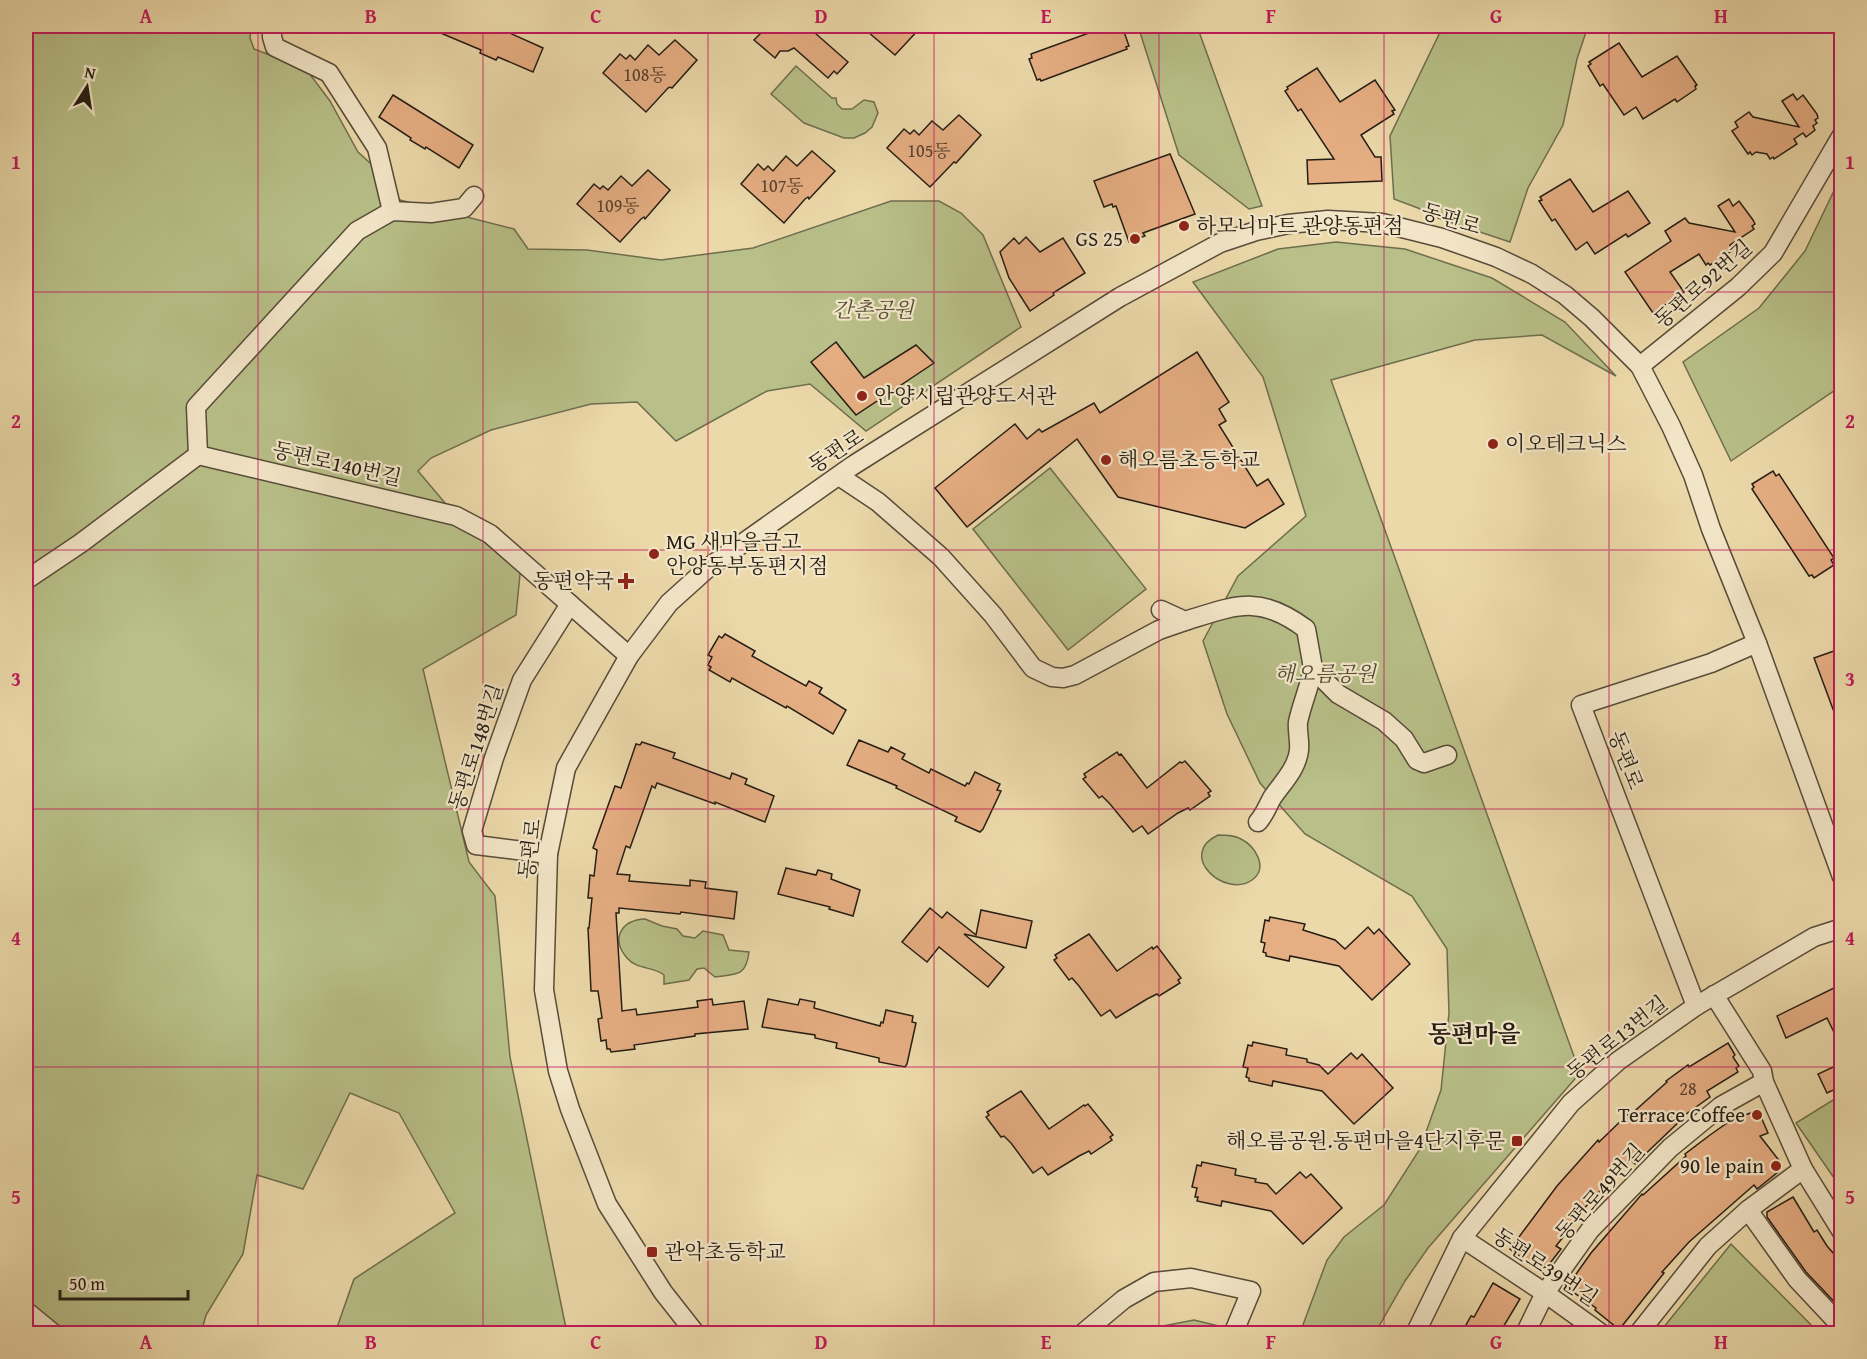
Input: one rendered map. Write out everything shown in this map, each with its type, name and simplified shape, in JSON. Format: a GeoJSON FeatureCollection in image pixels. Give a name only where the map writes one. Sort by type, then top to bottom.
{"type":"FeatureCollection","features":[{"type":"Feature","properties":{"kind":"street"},"geometry":{"type":"LineString","coordinates":[[272,26],[275,46],[329,73],[343,92],[377,148],[392,211]]}},
{"type":"Feature","properties":{"kind":"street","name":"동편로92번길"},"geometry":{"type":"LineString","coordinates":[[1640,366],[1738,287],[1773,254],[1842,135]]}},
{"type":"Feature","properties":{"kind":"street"},"geometry":{"type":"LineString","coordinates":[[26,580],[81,543],[198,455],[196,407],[357,231],[392,211],[431,213],[464,208],[474,196]]}},
{"type":"Feature","properties":{"kind":"street","name":"동편로"},"geometry":{"type":"LineString","coordinates":[[696,1334],[663,1292],[607,1204],[570,1109],[558,1071],[544,990],[548,854],[566,768],[629,656],[669,603],[709,567],[838,476],[1120,297],[1220,243],[1256,231],[1288,224],[1328,220],[1382,223],[1442,238],[1496,257],[1532,274],[1564,295],[1592,318],[1640,366],[1693,475],[1711,529],[1757,643],[1842,877]]}},
{"type":"Feature","properties":{"kind":"street","name":"동편로140번길"},"geometry":{"type":"LineString","coordinates":[[198,455],[456,516],[490,534],[629,656]]}},
{"type":"Feature","properties":{"kind":"street"},"geometry":{"type":"LineString","coordinates":[[838,476],[878,502],[941,557],[993,615],[1027,661],[1042,674],[1063,678],[1075,675],[1159,630],[1223,608],[1243,605],[1263,606],[1289,616],[1306,629],[1313,668],[1308,694],[1298,722],[1299,750],[1284,783],[1258,822]]}},
{"type":"Feature","properties":{"kind":"street","name":"동편로148번길"},"geometry":{"type":"LineString","coordinates":[[548,854],[476,845],[472,831],[494,758],[522,680],[570,604]]}},
{"type":"Feature","properties":{"kind":"street"},"geometry":{"type":"LineString","coordinates":[[1161,610],[1185,621]]}},
{"type":"Feature","properties":{"kind":"street","name":"동편로"},"geometry":{"type":"LineString","coordinates":[[1696,1006],[1581,705],[1711,663],[1757,643]]}},
{"type":"Feature","properties":{"kind":"street"},"geometry":{"type":"LineString","coordinates":[[1313,668],[1338,694],[1384,722],[1404,740],[1417,760],[1424,763],[1448,755]]}},
{"type":"Feature","properties":{"kind":"street","name":"동편로13번길"},"geometry":{"type":"LineString","coordinates":[[1414,1334],[1462,1238],[1571,1103],[1618,1061],[1696,1006],[1814,938],[1842,928]]}},
{"type":"Feature","properties":{"kind":"street"},"geometry":{"type":"LineString","coordinates":[[1714,995],[1762,1071],[1764,1082],[1803,1168],[1842,1232]]}},
{"type":"Feature","properties":{"kind":"street","name":"동편로49번길"},"geometry":{"type":"LineString","coordinates":[[1525,1334],[1545,1293],[1590,1230],[1670,1148],[1721,1106],[1764,1082]]}},
{"type":"Feature","properties":{"kind":"street"},"geometry":{"type":"LineString","coordinates":[[1638,1334],[1708,1246],[1748,1210],[1803,1168]]}},
{"type":"Feature","properties":{"kind":"street"},"geometry":{"type":"LineString","coordinates":[[1748,1210],[1797,1279],[1842,1327]]}},
{"type":"Feature","properties":{"kind":"street","name":"동편로39번길"},"geometry":{"type":"LineString","coordinates":[[1462,1238],[1602,1334]]}},
{"type":"Feature","properties":{"kind":"street"},"geometry":{"type":"LineString","coordinates":[[1085,1332],[1124,1299],[1154,1282],[1191,1278],[1251,1291],[1233,1334]]}},
{"type":"Feature","properties":{"kind":"street"},"geometry":{"type":"LineString","coordinates":[[26,1311],[54,1334]]}},
{"type":"Feature","properties":{"kind":"green space","name":"간촌공원"},"geometry":{"type":"Polygon","coordinates":[[[26,26],[251,26],[250,38],[254,49],[306,69],[330,101],[358,152],[380,172],[400,200],[514,229],[528,249],[587,250],[661,260],[753,248],[891,201],[939,201],[961,213],[983,235],[1021,327],[866,431],[810,384],[767,391],[676,441],[637,402],[591,404],[491,430],[431,458],[418,471],[456,516],[521,564],[516,615],[423,669],[469,862],[495,896],[510,1057],[567,1333],[335,1333],[354,1279],[455,1213],[399,1113],[350,1093],[303,1189],[257,1175],[243,1254],[206,1315],[201,1333],[59,1333],[26,1307],[26,26]]]}},
{"type":"Feature","properties":{"kind":"green space"},"geometry":{"type":"Polygon","coordinates":[[[1138,26],[1197,26],[1262,206],[1249,209],[1179,155],[1138,26]]]}},
{"type":"Feature","properties":{"kind":"green space"},"geometry":{"type":"Polygon","coordinates":[[[1443,26],[1588,26],[1577,59],[1563,125],[1528,188],[1510,242],[1438,218],[1394,199],[1390,136],[1443,26]]]}},
{"type":"Feature","properties":{"kind":"green space"},"geometry":{"type":"Polygon","coordinates":[[[796,66],[832,98],[836,98],[837,104],[842,109],[852,109],[864,100],[874,102],[878,113],[872,127],[854,138],[844,138],[804,123],[771,94],[796,66]]]}},
{"type":"Feature","properties":{"kind":"green space"},"geometry":{"type":"Polygon","coordinates":[[[1841,176],[1841,386],[1731,461],[1683,362],[1759,308],[1805,251],[1841,176]]]}},
{"type":"Feature","properties":{"kind":"green space","name":"해오름공원"},"geometry":{"type":"Polygon","coordinates":[[[1336,242],[1405,249],[1492,278],[1565,322],[1616,376],[1542,335],[1475,340],[1331,380],[1580,1073],[1428,1248],[1405,1281],[1375,1333],[1300,1333],[1327,1260],[1344,1237],[1384,1205],[1420,1149],[1441,1090],[1449,1013],[1447,949],[1412,896],[1305,834],[1260,783],[1227,714],[1203,641],[1238,576],[1306,516],[1263,377],[1193,282],[1278,249],[1336,242]]]}},
{"type":"Feature","properties":{"kind":"green space"},"geometry":{"type":"Polygon","coordinates":[[[1050,468],[1146,589],[1068,650],[973,529],[1050,468]]]}},
{"type":"Feature","properties":{"kind":"green space"},"geometry":{"type":"Polygon","coordinates":[[[1218,835],[1238,838],[1246,842],[1255,852],[1260,864],[1257,875],[1252,880],[1241,884],[1229,884],[1209,872],[1203,863],[1202,853],[1206,843],[1218,835]]]}},
{"type":"Feature","properties":{"kind":"green space"},"geometry":{"type":"Polygon","coordinates":[[[645,919],[677,929],[683,936],[695,938],[703,931],[723,935],[729,950],[749,952],[748,960],[739,973],[715,977],[704,968],[697,969],[689,980],[664,984],[664,975],[631,962],[619,944],[621,931],[625,927],[637,920],[645,919]]]}},
{"type":"Feature","properties":{"kind":"green space"},"geometry":{"type":"Polygon","coordinates":[[[1841,1095],[1841,1188],[1796,1123],[1841,1095]]]}},
{"type":"Feature","properties":{"kind":"green space"},"geometry":{"type":"Polygon","coordinates":[[[1731,1244],[1819,1333],[1659,1333],[1731,1244]]]}},
{"type":"Feature","properties":{"kind":"green space"},"geometry":{"type":"Polygon","coordinates":[[[1194,1320],[1223,1327],[1220,1333],[1152,1333],[1158,1327],[1194,1320]]]}},
{"type":"Feature","properties":{"kind":"building"},"geometry":{"type":"Polygon","coordinates":[[[424,26],[494,26],[543,48],[533,72],[498,57],[496,60],[480,53],[481,50],[424,26]]]}},
{"type":"Feature","properties":{"kind":"building"},"geometry":{"type":"Polygon","coordinates":[[[768,26],[807,26],[848,62],[837,74],[834,71],[828,78],[794,48],[780,51],[775,58],[754,40],[768,26]]]}},
{"type":"Feature","properties":{"kind":"building"},"geometry":{"type":"Polygon","coordinates":[[[861,26],[922,26],[895,55],[861,26]]]}},
{"type":"Feature","properties":{"kind":"building"},"geometry":{"type":"Polygon","coordinates":[[[1108,26],[1122,26],[1129,46],[1126,47],[1127,49],[1041,81],[1037,80],[1029,59],[1032,58],[1031,54],[1108,26]]]}},
{"type":"Feature","properties":{"kind":"building"},"geometry":{"type":"Polygon","coordinates":[[[675,40],[697,60],[646,112],[603,73],[620,54],[626,59],[630,55],[635,60],[648,45],[659,55],[675,40]]]}},
{"type":"Feature","properties":{"kind":"building"},"geometry":{"type":"Polygon","coordinates":[[[1619,43],[1642,77],[1677,56],[1697,85],[1696,89],[1677,102],[1675,99],[1643,119],[1636,107],[1624,115],[1603,84],[1600,86],[1588,66],[1591,64],[1589,62],[1619,43]]]}},
{"type":"Feature","properties":{"kind":"building"},"geometry":{"type":"Polygon","coordinates":[[[1317,68],[1340,102],[1375,80],[1395,110],[1392,111],[1394,114],[1361,135],[1375,157],[1381,157],[1382,181],[1308,184],[1307,160],[1334,159],[1301,109],[1298,111],[1285,91],[1287,87],[1317,68]]]}},
{"type":"Feature","properties":{"kind":"building"},"geometry":{"type":"Polygon","coordinates":[[[1793,94],[1797,100],[1803,95],[1817,114],[1818,118],[1815,120],[1817,123],[1813,126],[1815,130],[1806,137],[1803,133],[1794,139],[1797,144],[1774,159],[1773,157],[1770,159],[1767,154],[1756,152],[1752,155],[1750,152],[1748,154],[1732,131],[1738,127],[1735,122],[1749,112],[1753,117],[1799,127],[1782,101],[1793,94]]]}},
{"type":"Feature","properties":{"kind":"building"},"geometry":{"type":"Polygon","coordinates":[[[393,95],[473,145],[459,168],[426,147],[425,149],[410,140],[411,138],[379,117],[393,95]]]}},
{"type":"Feature","properties":{"kind":"building"},"geometry":{"type":"Polygon","coordinates":[[[959,115],[981,135],[930,187],[887,148],[904,129],[910,134],[914,130],[919,135],[932,121],[943,130],[959,115]]]}},
{"type":"Feature","properties":{"kind":"building"},"geometry":{"type":"Polygon","coordinates":[[[812,151],[835,171],[809,199],[808,197],[805,199],[784,223],[741,184],[758,164],[764,170],[768,166],[773,171],[786,156],[797,166],[812,151]]]}},
{"type":"Feature","properties":{"kind":"building"},"geometry":{"type":"Polygon","coordinates":[[[1170,154],[1195,214],[1143,233],[1145,236],[1129,242],[1116,206],[1113,207],[1112,204],[1104,207],[1094,181],[1170,154]]]}},
{"type":"Feature","properties":{"kind":"building"},"geometry":{"type":"Polygon","coordinates":[[[648,170],[670,190],[645,219],[644,217],[641,219],[620,242],[577,204],[594,184],[600,189],[603,186],[608,190],[621,176],[632,186],[648,170]]]}},
{"type":"Feature","properties":{"kind":"building"},"geometry":{"type":"Polygon","coordinates":[[[1570,179],[1593,212],[1628,191],[1650,223],[1628,237],[1626,234],[1595,254],[1587,242],[1576,250],[1555,219],[1552,221],[1539,201],[1542,200],[1540,197],[1570,179]]]}},
{"type":"Feature","properties":{"kind":"building"},"geometry":{"type":"Polygon","coordinates":[[[1729,199],[1733,206],[1739,201],[1753,220],[1754,229],[1730,245],[1733,250],[1710,265],[1708,263],[1706,265],[1699,254],[1670,272],[1684,292],[1653,313],[1625,272],[1671,241],[1665,231],[1685,218],[1689,223],[1735,232],[1718,206],[1729,199]]]}},
{"type":"Feature","properties":{"kind":"building"},"geometry":{"type":"Polygon","coordinates":[[[1026,237],[1040,252],[1063,238],[1085,273],[1030,311],[1009,278],[1000,252],[1014,238],[1019,244],[1026,237]]]}},
{"type":"Feature","properties":{"kind":"building","name":"안양시립관양도서관"},"geometry":{"type":"Polygon","coordinates":[[[836,342],[864,378],[916,345],[934,363],[856,415],[811,362],[836,342]]]}},
{"type":"Feature","properties":{"kind":"building"},"geometry":{"type":"Polygon","coordinates":[[[1197,352],[1229,402],[1219,409],[1226,421],[1219,425],[1257,486],[1268,479],[1284,504],[1245,528],[1118,497],[1077,439],[967,527],[935,488],[1015,424],[1027,439],[1039,429],[1042,432],[1094,403],[1100,413],[1197,352]]]}},
{"type":"Feature","properties":{"kind":"building"},"geometry":{"type":"Polygon","coordinates":[[[1773,471],[1776,476],[1779,474],[1834,558],[1831,560],[1834,565],[1814,578],[1812,575],[1809,576],[1752,489],[1754,487],[1752,484],[1773,471]]]}},
{"type":"Feature","properties":{"kind":"building"},"geometry":{"type":"Polygon","coordinates":[[[725,634],[755,651],[752,656],[806,686],[809,681],[822,688],[819,693],[846,710],[833,734],[787,706],[786,708],[732,678],[730,682],[709,670],[711,667],[708,665],[712,657],[708,655],[719,636],[722,638],[725,634]]]}},
{"type":"Feature","properties":{"kind":"building"},"geometry":{"type":"Polygon","coordinates":[[[1834,651],[1842,671],[1840,728],[1814,658],[1834,651]]]}},
{"type":"Feature","properties":{"kind":"building"},"geometry":{"type":"Polygon","coordinates":[[[859,740],[888,752],[891,747],[905,754],[902,759],[929,773],[931,769],[965,786],[969,784],[975,772],[1000,784],[997,790],[1001,791],[983,829],[980,832],[955,821],[957,817],[896,788],[897,786],[847,765],[859,740]]]}},
{"type":"Feature","properties":{"kind":"building"},"geometry":{"type":"Polygon","coordinates":[[[642,742],[675,753],[673,758],[730,779],[732,773],[747,779],[745,784],[774,796],[765,822],[715,802],[715,804],[657,783],[655,788],[652,786],[630,848],[626,846],[617,874],[630,875],[629,881],[690,886],[690,880],[706,882],[705,888],[737,892],[734,919],[681,912],[680,914],[619,908],[619,913],[616,913],[622,1011],[636,1009],[637,1015],[698,1007],[697,1001],[712,999],[713,1005],[744,1001],[748,1029],[695,1034],[695,1036],[634,1045],[635,1049],[611,1052],[607,1049],[606,1040],[601,1041],[598,1019],[602,1018],[598,991],[591,991],[588,928],[592,898],[588,898],[590,875],[594,876],[597,850],[593,848],[615,786],[621,788],[636,744],[640,745],[642,742]]]}},
{"type":"Feature","properties":{"kind":"building"},"geometry":{"type":"Polygon","coordinates":[[[1117,752],[1147,788],[1180,762],[1185,761],[1211,791],[1208,793],[1210,796],[1190,810],[1188,808],[1178,813],[1148,834],[1142,826],[1133,832],[1110,804],[1102,796],[1099,798],[1083,779],[1086,777],[1084,774],[1117,752]]]}},
{"type":"Feature","properties":{"kind":"building"},"geometry":{"type":"Polygon","coordinates":[[[786,868],[816,875],[818,870],[832,874],[831,879],[860,890],[853,916],[829,909],[830,907],[778,894],[786,868]]]}},
{"type":"Feature","properties":{"kind":"building"},"geometry":{"type":"Polygon","coordinates":[[[930,908],[942,918],[947,912],[976,935],[981,910],[1032,921],[1026,948],[964,934],[1004,967],[988,987],[939,947],[927,962],[902,942],[930,908]]]}},
{"type":"Feature","properties":{"kind":"building"},"geometry":{"type":"Polygon","coordinates":[[[1270,917],[1305,924],[1303,930],[1335,940],[1345,949],[1368,927],[1374,934],[1379,929],[1410,964],[1372,1000],[1339,966],[1290,956],[1289,961],[1266,956],[1263,952],[1265,943],[1261,942],[1265,920],[1269,921],[1270,917]]]}},
{"type":"Feature","properties":{"kind":"building"},"geometry":{"type":"Polygon","coordinates":[[[1089,934],[1117,971],[1152,947],[1153,949],[1157,946],[1181,978],[1178,980],[1180,983],[1116,1018],[1110,1010],[1101,1016],[1079,986],[1072,978],[1069,980],[1054,960],[1057,958],[1055,955],[1089,934]]]}},
{"type":"Feature","properties":{"kind":"building"},"geometry":{"type":"Polygon","coordinates":[[[1838,986],[1842,994],[1842,1049],[1827,1018],[1786,1038],[1777,1016],[1838,986]]]}},
{"type":"Feature","properties":{"kind":"building"},"geometry":{"type":"Polygon","coordinates":[[[768,999],[798,1005],[800,999],[815,1002],[814,1008],[880,1026],[886,1010],[913,1016],[912,1022],[916,1023],[907,1064],[905,1067],[879,1062],[879,1058],[836,1048],[837,1043],[815,1038],[815,1035],[762,1027],[768,999]]]}},
{"type":"Feature","properties":{"kind":"building"},"geometry":{"type":"Polygon","coordinates":[[[1253,1042],[1287,1049],[1286,1055],[1307,1059],[1307,1062],[1319,1065],[1328,1074],[1351,1053],[1357,1059],[1362,1054],[1393,1088],[1354,1124],[1322,1091],[1273,1081],[1272,1086],[1249,1081],[1246,1077],[1248,1068],[1243,1067],[1248,1045],[1252,1046],[1253,1042]]]}},
{"type":"Feature","properties":{"kind":"building"},"geometry":{"type":"Polygon","coordinates":[[[1728,1043],[1739,1066],[1736,1068],[1738,1072],[1707,1091],[1710,1097],[1682,1117],[1635,1164],[1631,1160],[1608,1182],[1579,1214],[1580,1216],[1556,1246],[1561,1249],[1547,1267],[1535,1268],[1510,1249],[1557,1186],[1598,1140],[1599,1142],[1666,1081],[1688,1065],[1689,1067],[1728,1043]]]}},
{"type":"Feature","properties":{"kind":"building"},"geometry":{"type":"Polygon","coordinates":[[[1842,1063],[1842,1086],[1827,1093],[1818,1074],[1842,1063]]]}},
{"type":"Feature","properties":{"kind":"building"},"geometry":{"type":"Polygon","coordinates":[[[1021,1091],[1049,1129],[1088,1104],[1113,1135],[1110,1137],[1112,1140],[1091,1154],[1089,1151],[1048,1175],[1042,1167],[1033,1173],[1011,1143],[1004,1136],[1001,1137],[986,1117],[989,1115],[987,1112],[1021,1091]]]}},
{"type":"Feature","properties":{"kind":"building"},"geometry":{"type":"Polygon","coordinates":[[[1758,1110],[1768,1133],[1760,1136],[1781,1163],[1778,1172],[1757,1189],[1754,1185],[1689,1242],[1662,1272],[1664,1273],[1622,1326],[1616,1327],[1595,1310],[1596,1308],[1570,1290],[1569,1284],[1591,1253],[1642,1194],[1686,1156],[1685,1154],[1710,1135],[1730,1121],[1758,1110]]]}},
{"type":"Feature","properties":{"kind":"building"},"geometry":{"type":"Polygon","coordinates":[[[1202,1162],[1236,1169],[1235,1175],[1256,1179],[1255,1182],[1267,1184],[1276,1194],[1300,1172],[1306,1178],[1311,1174],[1342,1208],[1303,1244],[1271,1211],[1222,1201],[1221,1206],[1197,1201],[1198,1197],[1195,1197],[1197,1188],[1192,1187],[1197,1165],[1201,1166],[1202,1162]]]}},
{"type":"Feature","properties":{"kind":"building"},"geometry":{"type":"Polygon","coordinates":[[[1793,1197],[1814,1232],[1817,1230],[1842,1263],[1842,1310],[1806,1272],[1767,1217],[1767,1212],[1793,1197]]]}},
{"type":"Feature","properties":{"kind":"building"},"geometry":{"type":"Polygon","coordinates":[[[1493,1283],[1520,1299],[1499,1334],[1461,1334],[1471,1316],[1474,1317],[1493,1283]]]}},
{"type":"Feature","properties":{"kind":"place","name":"하모니마트 관양동편점"},"geometry":{"type":"Point","coordinates":[1184,226]}},
{"type":"Feature","properties":{"kind":"place","name":"GS 25"},"geometry":{"type":"Point","coordinates":[1135,239]}},
{"type":"Feature","properties":{"kind":"place","name":"안양시립관양도서관"},"geometry":{"type":"Point","coordinates":[862,396]}},
{"type":"Feature","properties":{"kind":"place","name":"이오테크닉스"},"geometry":{"type":"Point","coordinates":[1493,444]}},
{"type":"Feature","properties":{"kind":"place","name":"해오름초등학교"},"geometry":{"type":"Point","coordinates":[1106,460]}},
{"type":"Feature","properties":{"kind":"place","name":"MG 새마을금고 안양동부동편지점"},"geometry":{"type":"Point","coordinates":[654,554]}},
{"type":"Feature","properties":{"kind":"place","name":"동편약국"},"geometry":{"type":"Point","coordinates":[626,581]}},
{"type":"Feature","properties":{"kind":"place","name":"Terrace Coffee"},"geometry":{"type":"Point","coordinates":[1757,1115]}},
{"type":"Feature","properties":{"kind":"place","name":"해오름공원.동편마을4단지후문"},"geometry":{"type":"Point","coordinates":[1517,1141]}},
{"type":"Feature","properties":{"kind":"place","name":"90 le pain"},"geometry":{"type":"Point","coordinates":[1776,1166]}},
{"type":"Feature","properties":{"kind":"place","name":"관악초등학교"},"geometry":{"type":"Point","coordinates":[652,1252]}},
{"type":"Feature","properties":{"kind":"district","name":"동편마을"},"geometry":{"type":"Point","coordinates":[1474,1034]}}]}
